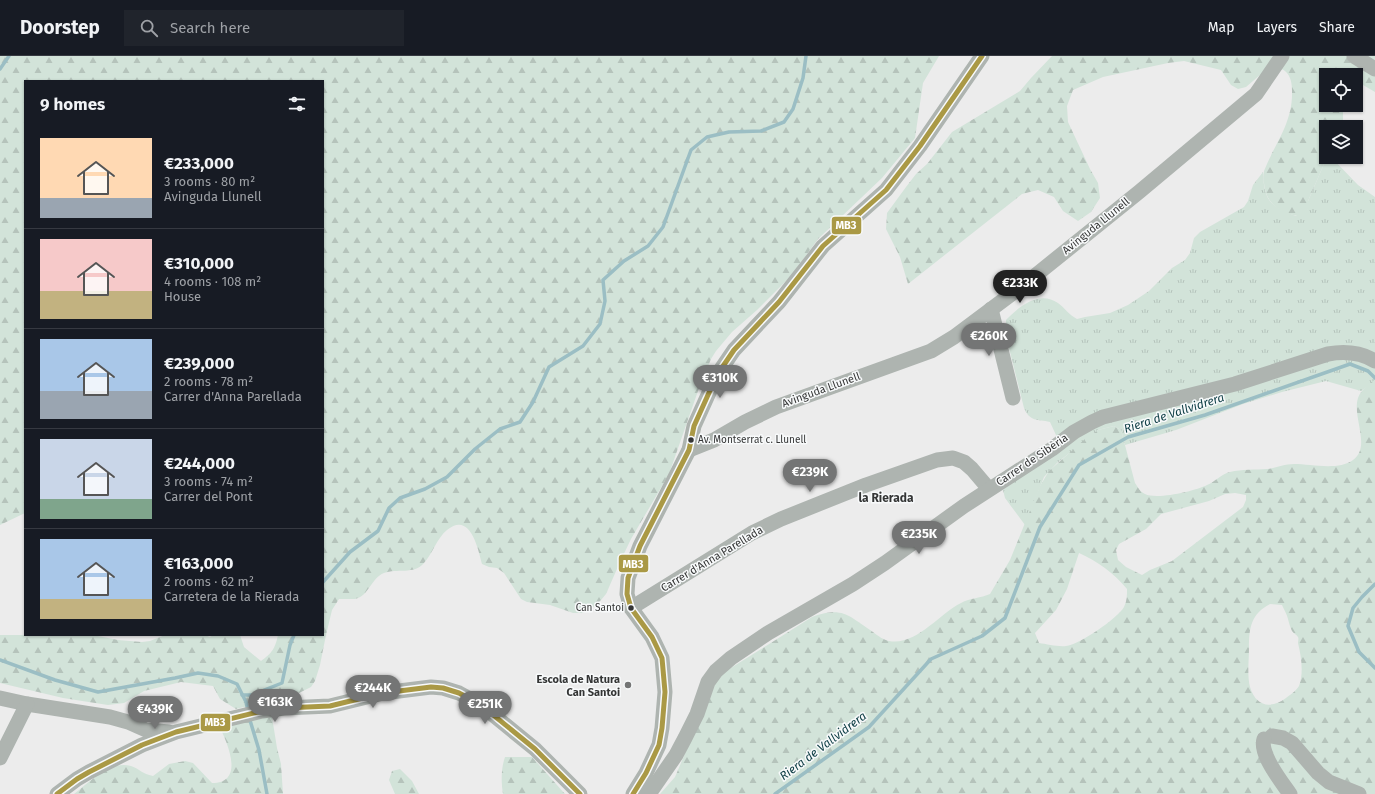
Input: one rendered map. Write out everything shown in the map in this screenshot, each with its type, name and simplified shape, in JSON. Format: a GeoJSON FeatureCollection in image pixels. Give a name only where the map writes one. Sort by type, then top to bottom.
{"type":"FeatureCollection","features":[{"type":"Feature","properties":{"kind":"street"},"geometry":{"type":"LineString","coordinates":[[633,794],[646,773],[659,745],[665,692],[664,670],[660,653],[652,637],[631,608],[627,594],[629,571],[640,546],[689,450],[694,426],[717,375],[734,350],[779,302],[823,246],[886,190],[924,140],[982,56]]}},
{"type":"Feature","properties":{"kind":"street","name":"Avinguda Llunell"},"geometry":{"type":"LineString","coordinates":[[689,450],[714,440],[745,422],[776,407],[931,351],[954,337],[1026,283],[1139,192],[1256,94],[1282,56]]}},
{"type":"Feature","properties":{"kind":"street"},"geometry":{"type":"LineString","coordinates":[[1354,56],[1375,69]]}},
{"type":"Feature","properties":{"kind":"street"},"geometry":{"type":"LineString","coordinates":[[991,309],[1013,398]]}},
{"type":"Feature","properties":{"kind":"street","name":"Carrer de Sibèria"},"geometry":{"type":"LineString","coordinates":[[648,794],[686,738],[697,714],[708,682],[716,671],[727,661],[768,633],[853,584],[885,563],[989,490],[1052,449],[1083,426],[1103,418],[1235,384],[1338,352],[1357,353],[1375,361]]}},
{"type":"Feature","properties":{"kind":"street","name":"Carrer d'Anna Parellada"},"geometry":{"type":"LineString","coordinates":[[631,608],[752,533],[781,519],[866,485],[937,460],[953,458],[964,462],[972,469],[989,490]]}},
{"type":"Feature","properties":{"kind":"street"},"geometry":{"type":"LineString","coordinates":[[57,794],[76,779],[89,772],[139,747],[176,732],[228,718],[262,711],[284,708],[330,706],[383,693],[430,687],[449,689],[475,702],[534,749],[580,794]]}},
{"type":"Feature","properties":{"kind":"street"},"geometry":{"type":"LineString","coordinates":[[0,698],[27,704],[110,717],[123,720],[137,727],[154,732],[176,732]]}},
{"type":"Feature","properties":{"kind":"street"},"geometry":{"type":"LineString","coordinates":[[0,758],[27,704]]}},
{"type":"Feature","properties":{"kind":"street"},"geometry":{"type":"LineString","coordinates":[[123,720],[131,729],[139,747]]}},
{"type":"Feature","properties":{"kind":"street"},"geometry":{"type":"LineString","coordinates":[[137,727],[142,735],[139,747]]}},
{"type":"Feature","properties":{"kind":"street"},"geometry":{"type":"LineString","coordinates":[[1290,794],[1263,749],[1262,743],[1268,737],[1283,738],[1292,743],[1318,773],[1329,782],[1359,794]]}},
{"type":"Feature","properties":{"kind":"green space"},"geometry":{"type":"Polygon","coordinates":[[[0,56],[939,56],[923,83],[915,138],[882,178],[818,239],[791,276],[757,310],[732,332],[711,359],[698,391],[669,474],[631,539],[606,594],[601,600],[589,611],[573,613],[550,605],[527,602],[521,599],[504,573],[497,568],[482,564],[475,541],[467,528],[462,525],[455,525],[444,533],[420,567],[410,570],[384,573],[376,579],[367,591],[360,597],[355,599],[339,599],[332,610],[320,665],[315,681],[311,687],[297,694],[236,709],[220,699],[213,686],[181,682],[144,691],[124,703],[108,705],[63,698],[0,683],[0,635],[98,636],[118,640],[142,642],[150,641],[162,636],[240,636],[244,647],[261,661],[268,656],[276,644],[278,636],[324,636],[324,80],[24,80],[24,513],[0,525],[0,56]]]}},
{"type":"Feature","properties":{"kind":"green space"},"geometry":{"type":"Polygon","coordinates":[[[1052,56],[1375,56],[1375,92],[1363,85],[1363,68],[1319,68],[1319,112],[1343,112],[1343,120],[1319,120],[1319,164],[1324,164],[1308,201],[1308,209],[1305,217],[1290,214],[1277,208],[1268,198],[1263,180],[1264,171],[1268,161],[1290,113],[1292,86],[1287,73],[1284,70],[1277,68],[1260,75],[1246,87],[1238,89],[1231,85],[1221,70],[1184,61],[1168,63],[1103,77],[1073,90],[1067,106],[1068,122],[1098,183],[1100,198],[1091,212],[1078,221],[1063,211],[1054,197],[1038,190],[1022,194],[908,284],[900,257],[886,229],[887,213],[916,174],[927,164],[952,132],[1020,91],[1052,56]]]}},
{"type":"Feature","properties":{"kind":"green space"},"geometry":{"type":"Polygon","coordinates":[[[1324,164],[1338,164],[1358,185],[1375,197],[1375,381],[1361,391],[1326,381],[1282,392],[1243,404],[1176,430],[1125,445],[1121,430],[1114,426],[1098,430],[1057,463],[1044,477],[1025,525],[1005,498],[1003,490],[1061,446],[1050,422],[1031,418],[1024,408],[1006,336],[1006,320],[1023,305],[1030,301],[1044,298],[1051,299],[1058,303],[1077,319],[1110,313],[1128,305],[1149,291],[1172,268],[1185,260],[1190,253],[1194,238],[1200,232],[1244,207],[1248,201],[1253,185],[1263,172],[1267,196],[1274,205],[1280,209],[1296,216],[1308,209],[1308,201],[1324,164]]]}},
{"type":"Feature","properties":{"kind":"green space"},"geometry":{"type":"Polygon","coordinates":[[[1375,381],[1375,794],[660,794],[675,777],[718,676],[812,617],[832,612],[845,614],[883,639],[889,641],[899,641],[909,639],[918,634],[961,603],[990,594],[1010,560],[1040,486],[1049,471],[1085,439],[1098,430],[1114,426],[1121,430],[1135,483],[1142,492],[1151,496],[1185,492],[1210,484],[1224,474],[1235,471],[1267,469],[1290,464],[1324,466],[1340,465],[1353,460],[1359,453],[1361,436],[1357,407],[1358,399],[1363,390],[1375,381]],[[1235,493],[1225,494],[1209,501],[1161,514],[1146,529],[1119,544],[1116,550],[1118,560],[1126,567],[1142,575],[1172,561],[1243,507],[1246,500],[1246,495],[1235,493]],[[1079,553],[1067,589],[1056,610],[1035,633],[1039,643],[1066,646],[1080,641],[1114,618],[1124,607],[1126,600],[1127,589],[1117,578],[1099,564],[1079,553]],[[1270,604],[1264,608],[1252,622],[1249,641],[1248,668],[1250,687],[1253,694],[1260,702],[1270,705],[1280,702],[1298,688],[1301,681],[1302,664],[1298,638],[1292,631],[1282,605],[1270,604]]]}},
{"type":"Feature","properties":{"kind":"green space"},"geometry":{"type":"Polygon","coordinates":[[[272,717],[281,764],[283,794],[74,794],[107,769],[123,765],[131,766],[153,776],[169,764],[185,761],[193,763],[212,783],[222,781],[229,776],[231,760],[226,740],[218,724],[272,717]]]}},
{"type":"Feature","properties":{"kind":"green space"},"geometry":{"type":"Polygon","coordinates":[[[505,757],[532,757],[565,794],[503,794],[502,775],[505,757]]]}},
{"type":"Feature","properties":{"kind":"green space"},"geometry":{"type":"Polygon","coordinates":[[[400,769],[412,781],[419,794],[395,794],[389,780],[392,771],[400,769]]]}},
{"type":"Feature","properties":{"kind":"waterway"},"geometry":{"type":"LineString","coordinates":[[0,69],[9,56]]}},
{"type":"Feature","properties":{"kind":"waterway"},"geometry":{"type":"LineString","coordinates":[[324,581],[350,552],[378,531],[389,508],[400,498],[425,489],[447,477],[475,449],[500,429],[520,422],[533,402],[549,367],[583,346],[600,324],[605,301],[603,280],[624,261],[648,246],[663,227],[691,150],[707,137],[729,132],[761,131],[784,122],[793,109],[803,78],[806,56]]}},
{"type":"Feature","properties":{"kind":"waterway","name":"Riera de Vallvidrera"},"geometry":{"type":"LineString","coordinates":[[775,794],[869,727],[931,659],[982,636],[1005,618],[1040,527],[1079,465],[1128,437],[1205,415],[1350,364],[1368,371],[1375,378]]}},
{"type":"Feature","properties":{"kind":"waterway","name":"Riera de Vallvidrera"},"geometry":{"type":"LineString","coordinates":[[1375,584],[1353,608],[1348,626],[1359,652],[1375,668]]}},
{"type":"Feature","properties":{"kind":"waterway"},"geometry":{"type":"LineString","coordinates":[[242,695],[252,695],[282,683],[290,645],[294,636]]}},
{"type":"Feature","properties":{"kind":"waterway","name":"Riera de Vallvidrera"},"geometry":{"type":"LineString","coordinates":[[0,660],[55,680],[98,692],[198,673],[218,676],[237,684],[246,702],[248,711]]}},
{"type":"Feature","properties":{"kind":"waterway","name":"Riera de Vallvidrera"},"geometry":{"type":"LineString","coordinates":[[249,717],[259,750],[267,794]]}},
{"type":"Feature","properties":{"kind":"transit line","name":"MB3"},"geometry":{"type":"LineString","coordinates":[[633,794],[646,773],[659,745],[665,692],[662,658],[652,637],[631,608],[627,594],[628,578],[640,546],[689,450],[694,426],[717,375],[734,350],[779,302],[823,246],[886,190],[920,146],[982,56]]}},
{"type":"Feature","properties":{"kind":"transit line","name":"MB3"},"geometry":{"type":"LineString","coordinates":[[57,794],[89,772],[142,745],[176,732],[262,711],[284,708],[330,706],[383,693],[431,687],[443,688],[459,693],[481,705],[535,749],[580,794]]}},
{"type":"Feature","properties":{"kind":"place","name":"Av. Montserrat c. Llunell"},"geometry":{"type":"Point","coordinates":[691,440]}},
{"type":"Feature","properties":{"kind":"place","name":"Can Santoi"},"geometry":{"type":"Point","coordinates":[631,608]}},
{"type":"Feature","properties":{"kind":"place","name":"Escola de Natura Can Santoi"},"geometry":{"type":"Point","coordinates":[628,685]}},
{"type":"Feature","properties":{"kind":"district","name":"la Rierada"},"geometry":{"type":"Point","coordinates":[886,498]}}]}
